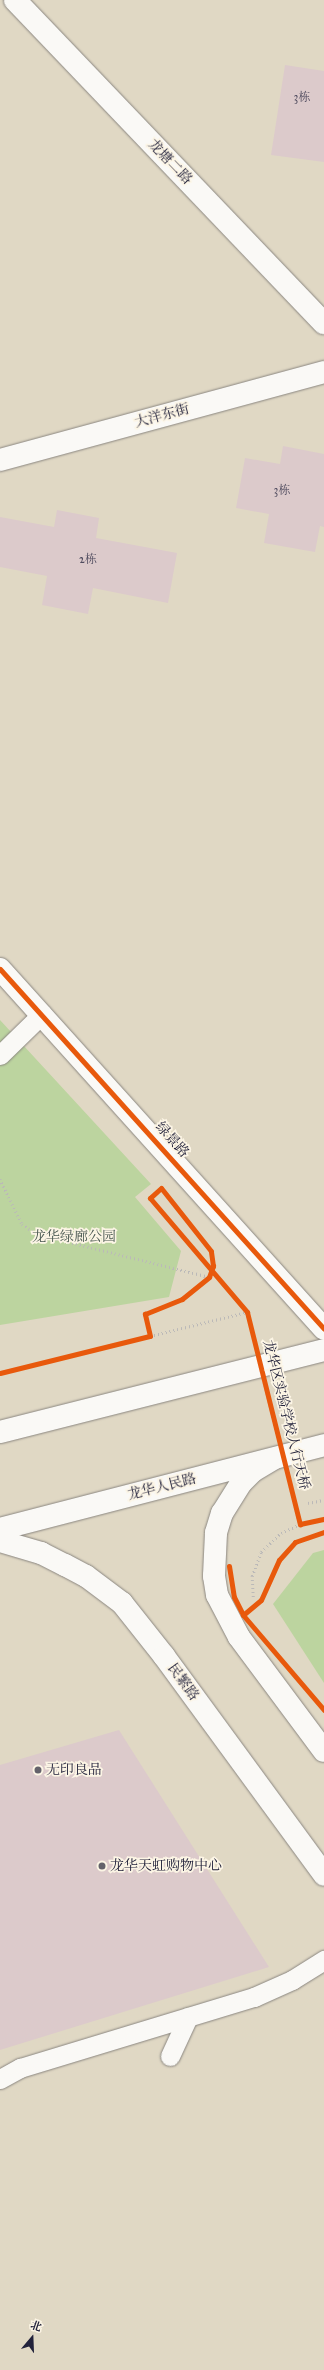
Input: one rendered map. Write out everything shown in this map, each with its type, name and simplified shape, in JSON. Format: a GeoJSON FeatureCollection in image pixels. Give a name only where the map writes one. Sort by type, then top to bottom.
{"type":"FeatureCollection","features":[{"type":"Feature","properties":{"kind":"main road","name":"龙塘二路"},"geometry":{"type":"LineString","coordinates":[[15,0],[324,323]]}},
{"type":"Feature","properties":{"kind":"main road","name":"大洋东街"},"geometry":{"type":"LineString","coordinates":[[0,460],[324,372]]}},
{"type":"Feature","properties":{"kind":"main road","name":"绿景路"},"geometry":{"type":"LineString","coordinates":[[0,969],[324,1329]]}},
{"type":"Feature","properties":{"kind":"main road"},"geometry":{"type":"LineString","coordinates":[[0,1432],[324,1350]]}},
{"type":"Feature","properties":{"kind":"main road","name":"龙华人民路"},"geometry":{"type":"LineString","coordinates":[[0,1529],[324,1445]]}},
{"type":"Feature","properties":{"kind":"main road"},"geometry":{"type":"LineString","coordinates":[[274,1458],[253,1471],[241,1483],[222,1513],[216,1533],[214,1576],[217,1595],[239,1637],[324,1751]]}},
{"type":"Feature","properties":{"kind":"main road","name":"民繁路"},"geometry":{"type":"LineString","coordinates":[[0,1541],[40,1553],[65,1565],[86,1576],[122,1603],[164,1656],[324,1875]]}},
{"type":"Feature","properties":{"kind":"lane"},"geometry":{"type":"LineString","coordinates":[[0,1055],[42,1014]]}},
{"type":"Feature","properties":{"kind":"lane"},"geometry":{"type":"LineString","coordinates":[[0,2079],[20,2068],[254,1997],[292,1980],[324,1960]]}},
{"type":"Feature","properties":{"kind":"lane"},"geometry":{"type":"LineString","coordinates":[[170,2056],[188,2017]]}},
{"type":"Feature","properties":{"kind":"path"},"geometry":{"type":"LineString","coordinates":[[0,1179],[22,1224],[28,1230],[209,1277]]}},
{"type":"Feature","properties":{"kind":"path"},"geometry":{"type":"LineString","coordinates":[[143,1338],[247,1312],[150,1198],[161,1188]]}},
{"type":"Feature","properties":{"kind":"path"},"geometry":{"type":"LineString","coordinates":[[308,1503],[324,1500]]}},
{"type":"Feature","properties":{"kind":"path"},"geometry":{"type":"LineString","coordinates":[[253,1597],[252,1576],[261,1552],[281,1533],[300,1524],[324,1519]]}},
{"type":"Feature","properties":{"kind":"green space","name":"龙华绿廊公园"},"geometry":{"type":"Polygon","coordinates":[[[0,1020],[151,1184],[135,1197],[181,1251],[169,1297],[0,1325],[0,1020]]]}},
{"type":"Feature","properties":{"kind":"green space"},"geometry":{"type":"Polygon","coordinates":[[[324,1550],[324,1683],[273,1604],[313,1553],[324,1550]]]}},
{"type":"Feature","properties":{"kind":"building"},"geometry":{"type":"Polygon","coordinates":[[[285,65],[324,71],[324,162],[271,155],[285,65]]]}},
{"type":"Feature","properties":{"kind":"building"},"geometry":{"type":"Polygon","coordinates":[[[283,446],[324,454],[324,527],[320,526],[315,552],[264,543],[269,514],[236,508],[245,458],[280,464],[283,446]]]}},
{"type":"Feature","properties":{"kind":"building"},"geometry":{"type":"Polygon","coordinates":[[[57,510],[99,518],[96,538],[177,553],[168,603],[93,588],[88,614],[42,605],[47,576],[0,567],[0,517],[54,527],[57,510]]]}},
{"type":"Feature","properties":{"kind":"building","name":"龙华天虹购物中心"},"geometry":{"type":"Polygon","coordinates":[[[119,1730],[269,1967],[0,2050],[0,1765],[119,1730]]]}},
{"type":"Feature","properties":{"kind":"cycle path"},"geometry":{"type":"LineString","coordinates":[[0,969],[324,1329]]}},
{"type":"Feature","properties":{"kind":"cycle path","name":"龙华区实验学校人行天桥"},"geometry":{"type":"LineString","coordinates":[[0,1373],[150,1336],[145,1314],[182,1299],[209,1277],[213,1266],[211,1251],[161,1188],[150,1198],[247,1312],[300,1524],[324,1519]]}},
{"type":"Feature","properties":{"kind":"cycle path"},"geometry":{"type":"LineString","coordinates":[[243,1615],[261,1600],[279,1560],[295,1542],[324,1532]]}},
{"type":"Feature","properties":{"kind":"cycle path"},"geometry":{"type":"LineString","coordinates":[[229,1566],[234,1597],[243,1615],[324,1710]]}},
{"type":"Feature","properties":{"kind":"place","name":"无印良品"},"geometry":{"type":"Point","coordinates":[38,1770]}},
{"type":"Feature","properties":{"kind":"place","name":"龙华天虹购物中心"},"geometry":{"type":"Point","coordinates":[102,1866]}}]}
